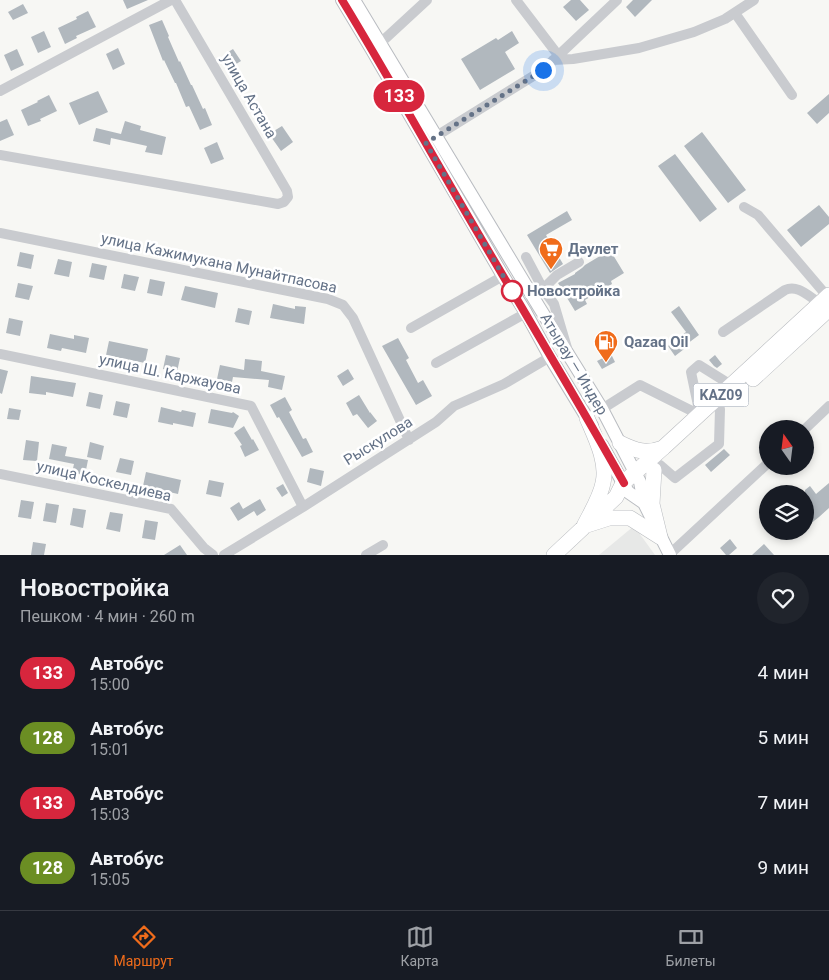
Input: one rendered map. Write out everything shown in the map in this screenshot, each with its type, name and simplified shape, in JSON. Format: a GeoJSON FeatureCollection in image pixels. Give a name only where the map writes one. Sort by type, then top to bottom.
{"type":"FeatureCollection","features":[{"type":"Feature","properties":{"kind":"highway","name":"KAZ09"},"geometry":{"type":"LineString","coordinates":[[554,555],[628,485],[664,447],[826,301]]}},
{"type":"Feature","properties":{"kind":"highway","name":"KAZ09"},"geometry":{"type":"LineString","coordinates":[[628,485],[657,467],[720,408],[826,301]]}},
{"type":"Feature","properties":{"kind":"highway"},"geometry":{"type":"LineString","coordinates":[[584,526],[604,482],[599,448],[587,418]]}},
{"type":"Feature","properties":{"kind":"highway"},"geometry":{"type":"LineString","coordinates":[[620,443],[643,452],[664,447]]}},
{"type":"Feature","properties":{"kind":"highway"},"geometry":{"type":"LineString","coordinates":[[657,467],[652,504],[660,537]]}},
{"type":"Feature","properties":{"kind":"highway"},"geometry":{"type":"LineString","coordinates":[[584,526],[609,518],[630,518],[660,537]]}},
{"type":"Feature","properties":{"kind":"main road","name":"Атырау — Индер"},"geometry":{"type":"LineString","coordinates":[[342,0],[376,46],[437,136],[538,292],[569,355],[602,408],[620,443],[628,485]]}},
{"type":"Feature","properties":{"kind":"main road","name":"Атырау — Индер"},"geometry":{"type":"LineString","coordinates":[[354,0],[426,143],[550,356],[628,485]]}},
{"type":"Feature","properties":{"kind":"main road"},"geometry":{"type":"LineString","coordinates":[[628,485],[644,503],[670,555]]}},
{"type":"Feature","properties":{"kind":"street"},"geometry":{"type":"LineString","coordinates":[[0,91],[171,0]]}},
{"type":"Feature","properties":{"kind":"street","name":"улица Астана"},"geometry":{"type":"LineString","coordinates":[[0,154],[278,204],[284,202],[288,197],[287,191],[175,0]]}},
{"type":"Feature","properties":{"kind":"street"},"geometry":{"type":"LineString","coordinates":[[376,46],[427,0]]}},
{"type":"Feature","properties":{"kind":"street"},"geometry":{"type":"LineString","coordinates":[[516,0],[556,57],[573,59],[639,48],[694,32],[725,19],[754,0]]}},
{"type":"Feature","properties":{"kind":"street"},"geometry":{"type":"LineString","coordinates":[[426,143],[543,70],[617,0]]}},
{"type":"Feature","properties":{"kind":"street"},"geometry":{"type":"LineString","coordinates":[[734,13],[792,95]]}},
{"type":"Feature","properties":{"kind":"street"},"geometry":{"type":"LineString","coordinates":[[744,206],[758,215],[826,301]]}},
{"type":"Feature","properties":{"kind":"street","name":"улица Кажимукана Мунайтпасова"},"geometry":{"type":"LineString","coordinates":[[0,233],[328,299],[343,306],[353,318],[409,440]]}},
{"type":"Feature","properties":{"kind":"street"},"geometry":{"type":"LineString","coordinates":[[526,257],[538,292],[557,275],[579,262]]}},
{"type":"Feature","properties":{"kind":"street"},"geometry":{"type":"LineString","coordinates":[[411,328],[503,276]]}},
{"type":"Feature","properties":{"kind":"street"},"geometry":{"type":"LineString","coordinates":[[723,332],[790,288],[795,288],[826,301]]}},
{"type":"Feature","properties":{"kind":"street"},"geometry":{"type":"LineString","coordinates":[[436,363],[526,313]]}},
{"type":"Feature","properties":{"kind":"street","name":"улица Ш. Каржауова"},"geometry":{"type":"LineString","coordinates":[[0,354],[251,406],[303,507]]}},
{"type":"Feature","properties":{"kind":"street","name":"Рыскулова"},"geometry":{"type":"LineString","coordinates":[[224,555],[409,440],[436,422],[454,406],[504,384],[550,356]]}},
{"type":"Feature","properties":{"kind":"street"},"geometry":{"type":"LineString","coordinates":[[700,415],[691,372],[699,365],[732,385]]}},
{"type":"Feature","properties":{"kind":"street"},"geometry":{"type":"LineString","coordinates":[[602,408],[640,384],[700,415]]}},
{"type":"Feature","properties":{"kind":"street"},"geometry":{"type":"LineString","coordinates":[[814,420],[829,406]]}},
{"type":"Feature","properties":{"kind":"street"},"geometry":{"type":"LineString","coordinates":[[657,467],[676,478],[719,444],[720,408]]}},
{"type":"Feature","properties":{"kind":"street"},"geometry":{"type":"LineString","coordinates":[[670,555],[759,471]]}},
{"type":"Feature","properties":{"kind":"street","name":"улица Коскелдиева"},"geometry":{"type":"LineString","coordinates":[[0,474],[171,509],[204,548],[213,555]]}},
{"type":"Feature","properties":{"kind":"street"},"geometry":{"type":"LineString","coordinates":[[366,555],[383,545]]}},
{"type":"Feature","properties":{"kind":"shaded area"},"geometry":{"type":"Polygon","coordinates":[[[634,526],[655,555],[599,555],[634,526]]]}},
{"type":"Feature","properties":{"kind":"building"},"geometry":{"type":"Polygon","coordinates":[[[123,0],[148,0],[127,9],[123,0]]]}},
{"type":"Feature","properties":{"kind":"building"},"geometry":{"type":"Polygon","coordinates":[[[571,0],[580,0],[589,10],[576,21],[563,7],[571,0]]]}},
{"type":"Feature","properties":{"kind":"building"},"geometry":{"type":"Polygon","coordinates":[[[633,0],[652,0],[635,17],[626,7],[633,0]]]}},
{"type":"Feature","properties":{"kind":"building"},"geometry":{"type":"Polygon","coordinates":[[[23,4],[28,13],[13,20],[8,12],[23,4]]]}},
{"type":"Feature","properties":{"kind":"building"},"geometry":{"type":"Polygon","coordinates":[[[88,11],[96,27],[76,36],[77,38],[65,44],[58,28],[77,19],[76,17],[88,11]]]}},
{"type":"Feature","properties":{"kind":"building"},"geometry":{"type":"Polygon","coordinates":[[[162,20],[179,62],[203,109],[205,108],[212,125],[200,130],[189,106],[186,107],[176,83],[163,61],[149,25],[162,20]]]}},
{"type":"Feature","properties":{"kind":"building"},"geometry":{"type":"Polygon","coordinates":[[[44,31],[51,47],[38,53],[31,37],[44,31]]]}},
{"type":"Feature","properties":{"kind":"building"},"geometry":{"type":"Polygon","coordinates":[[[512,31],[519,43],[505,52],[515,69],[480,90],[461,59],[496,38],[498,40],[512,31]]]}},
{"type":"Feature","properties":{"kind":"building"},"geometry":{"type":"Polygon","coordinates":[[[118,48],[125,64],[113,70],[106,54],[118,48]]]}},
{"type":"Feature","properties":{"kind":"building"},"geometry":{"type":"Polygon","coordinates":[[[17,49],[24,65],[11,71],[4,55],[17,49]]]}},
{"type":"Feature","properties":{"kind":"building"},"geometry":{"type":"Polygon","coordinates":[[[233,49],[241,61],[233,66],[225,54],[233,49]]]}},
{"type":"Feature","properties":{"kind":"building"},"geometry":{"type":"Polygon","coordinates":[[[98,91],[108,112],[79,125],[69,103],[98,91]]]}},
{"type":"Feature","properties":{"kind":"building"},"geometry":{"type":"Polygon","coordinates":[[[829,94],[829,113],[817,124],[807,113],[829,94]]]}},
{"type":"Feature","properties":{"kind":"building"},"geometry":{"type":"Polygon","coordinates":[[[49,95],[57,111],[40,119],[41,121],[28,126],[21,110],[49,95]]]}},
{"type":"Feature","properties":{"kind":"building"},"geometry":{"type":"Polygon","coordinates":[[[7,119],[14,135],[0,141],[0,122],[7,119]]]}},
{"type":"Feature","properties":{"kind":"building"},"geometry":{"type":"Polygon","coordinates":[[[125,121],[141,126],[140,130],[166,137],[162,155],[145,152],[147,146],[111,138],[110,145],[93,141],[96,128],[121,134],[125,121]]]}},
{"type":"Feature","properties":{"kind":"building"},"geometry":{"type":"Polygon","coordinates":[[[282,126],[293,142],[281,151],[269,134],[282,126]]]}},
{"type":"Feature","properties":{"kind":"building"},"geometry":{"type":"Polygon","coordinates":[[[702,132],[746,190],[728,203],[684,146],[702,132]]]}},
{"type":"Feature","properties":{"kind":"building"},"geometry":{"type":"Polygon","coordinates":[[[217,142],[224,159],[211,164],[204,148],[217,142]]]}},
{"type":"Feature","properties":{"kind":"building"},"geometry":{"type":"Polygon","coordinates":[[[675,154],[717,209],[700,222],[658,166],[675,154]]]}},
{"type":"Feature","properties":{"kind":"building"},"geometry":{"type":"Polygon","coordinates":[[[819,205],[829,217],[829,224],[801,247],[787,230],[819,205]]]}},
{"type":"Feature","properties":{"kind":"building"},"geometry":{"type":"Polygon","coordinates":[[[567,211],[572,220],[546,235],[563,264],[550,273],[527,235],[567,211]]]}},
{"type":"Feature","properties":{"kind":"building"},"geometry":{"type":"Polygon","coordinates":[[[610,250],[624,273],[611,281],[612,284],[585,300],[587,304],[575,311],[558,283],[575,274],[585,265],[610,250]]]}},
{"type":"Feature","properties":{"kind":"building"},"geometry":{"type":"Polygon","coordinates":[[[20,252],[34,255],[31,269],[17,266],[20,252]]]}},
{"type":"Feature","properties":{"kind":"building"},"geometry":{"type":"Polygon","coordinates":[[[58,259],[72,262],[69,277],[54,274],[58,259]]]}},
{"type":"Feature","properties":{"kind":"building"},"geometry":{"type":"Polygon","coordinates":[[[92,263],[107,266],[104,280],[89,277],[92,263]]]}},
{"type":"Feature","properties":{"kind":"building"},"geometry":{"type":"Polygon","coordinates":[[[124,274],[139,277],[135,291],[121,288],[124,274]]]}},
{"type":"Feature","properties":{"kind":"building"},"geometry":{"type":"Polygon","coordinates":[[[150,279],[165,282],[162,296],[147,293],[150,279]]]}},
{"type":"Feature","properties":{"kind":"building"},"geometry":{"type":"Polygon","coordinates":[[[18,283],[33,286],[29,300],[15,297],[18,283]]]}},
{"type":"Feature","properties":{"kind":"building"},"geometry":{"type":"Polygon","coordinates":[[[185,286],[218,293],[215,308],[181,300],[185,286]]]}},
{"type":"Feature","properties":{"kind":"building"},"geometry":{"type":"Polygon","coordinates":[[[273,304],[295,309],[295,306],[306,307],[304,324],[270,318],[273,304]]]}},
{"type":"Feature","properties":{"kind":"building"},"geometry":{"type":"Polygon","coordinates":[[[679,306],[699,335],[675,356],[668,346],[686,332],[671,312],[679,306]]]}},
{"type":"Feature","properties":{"kind":"building"},"geometry":{"type":"Polygon","coordinates":[[[238,308],[252,311],[249,325],[235,322],[238,308]]]}},
{"type":"Feature","properties":{"kind":"building"},"geometry":{"type":"Polygon","coordinates":[[[9,318],[23,321],[20,336],[6,333],[9,318]]]}},
{"type":"Feature","properties":{"kind":"building"},"geometry":{"type":"Polygon","coordinates":[[[50,334],[74,339],[74,335],[89,338],[86,353],[62,348],[61,351],[47,348],[50,334]]]}},
{"type":"Feature","properties":{"kind":"building"},"geometry":{"type":"Polygon","coordinates":[[[398,338],[409,358],[406,360],[418,383],[423,380],[432,396],[416,405],[382,346],[398,338]]]}},
{"type":"Feature","properties":{"kind":"building"},"geometry":{"type":"Polygon","coordinates":[[[109,341],[148,349],[145,363],[106,355],[109,341]]]}},
{"type":"Feature","properties":{"kind":"building"},"geometry":{"type":"Polygon","coordinates":[[[611,354],[615,362],[602,369],[597,361],[611,354]]]}},
{"type":"Feature","properties":{"kind":"building"},"geometry":{"type":"Polygon","coordinates":[[[166,355],[180,358],[177,372],[163,369],[166,355]]]}},
{"type":"Feature","properties":{"kind":"building"},"geometry":{"type":"Polygon","coordinates":[[[715,355],[722,364],[717,368],[709,360],[715,355]]]}},
{"type":"Feature","properties":{"kind":"building"},"geometry":{"type":"Polygon","coordinates":[[[245,359],[262,361],[261,371],[285,376],[282,390],[268,387],[269,380],[233,377],[232,382],[217,379],[220,365],[244,370],[245,359]]]}},
{"type":"Feature","properties":{"kind":"building"},"geometry":{"type":"Polygon","coordinates":[[[0,369],[8,371],[2,394],[0,393],[0,369]]]}},
{"type":"Feature","properties":{"kind":"building"},"geometry":{"type":"Polygon","coordinates":[[[348,369],[354,379],[343,386],[337,376],[348,369]]]}},
{"type":"Feature","properties":{"kind":"building"},"geometry":{"type":"Polygon","coordinates":[[[31,376],[76,383],[73,397],[46,392],[46,395],[29,393],[31,376]]]}},
{"type":"Feature","properties":{"kind":"building"},"geometry":{"type":"Polygon","coordinates":[[[89,392],[103,395],[100,409],[86,406],[89,392]]]}},
{"type":"Feature","properties":{"kind":"building"},"geometry":{"type":"Polygon","coordinates":[[[359,395],[377,421],[368,428],[357,414],[353,416],[346,403],[359,395]]]}},
{"type":"Feature","properties":{"kind":"building"},"geometry":{"type":"Polygon","coordinates":[[[285,397],[292,410],[289,412],[303,439],[306,438],[313,452],[302,457],[270,405],[285,397]]]}},
{"type":"Feature","properties":{"kind":"building"},"geometry":{"type":"Polygon","coordinates":[[[116,401],[130,404],[127,418],[113,415],[116,401]]]}},
{"type":"Feature","properties":{"kind":"building"},"geometry":{"type":"Polygon","coordinates":[[[161,407],[181,412],[182,410],[196,413],[193,427],[158,422],[161,407]]]}},
{"type":"Feature","properties":{"kind":"building"},"geometry":{"type":"Polygon","coordinates":[[[9,408],[21,410],[19,420],[7,419],[9,408]]]}},
{"type":"Feature","properties":{"kind":"building"},"geometry":{"type":"Polygon","coordinates":[[[211,409],[233,412],[239,416],[233,428],[208,423],[211,409]]]}},
{"type":"Feature","properties":{"kind":"building"},"geometry":{"type":"Polygon","coordinates":[[[244,426],[259,450],[245,457],[240,446],[242,445],[234,433],[244,426]]]}},
{"type":"Feature","properties":{"kind":"building"},"geometry":{"type":"Polygon","coordinates":[[[26,440],[39,442],[37,461],[23,460],[26,440]]]}},
{"type":"Feature","properties":{"kind":"building"},"geometry":{"type":"Polygon","coordinates":[[[90,442],[104,446],[101,460],[87,457],[90,442]]]}},
{"type":"Feature","properties":{"kind":"building"},"geometry":{"type":"Polygon","coordinates":[[[52,444],[67,447],[65,456],[88,460],[85,475],[72,473],[74,464],[49,459],[52,444]]]}},
{"type":"Feature","properties":{"kind":"building"},"geometry":{"type":"Polygon","coordinates":[[[724,449],[730,455],[711,472],[705,465],[724,449]]]}},
{"type":"Feature","properties":{"kind":"building"},"geometry":{"type":"Polygon","coordinates":[[[120,458],[134,461],[131,475],[116,472],[120,458]]]}},
{"type":"Feature","properties":{"kind":"building"},"geometry":{"type":"Polygon","coordinates":[[[310,468],[324,471],[321,486],[307,482],[310,468]]]}},
{"type":"Feature","properties":{"kind":"building"},"geometry":{"type":"Polygon","coordinates":[[[146,472],[181,480],[178,494],[143,486],[146,472]]]}},
{"type":"Feature","properties":{"kind":"building"},"geometry":{"type":"Polygon","coordinates":[[[209,480],[224,483],[221,497],[206,494],[209,480]]]}},
{"type":"Feature","properties":{"kind":"building"},"geometry":{"type":"Polygon","coordinates":[[[829,483],[829,508],[814,521],[814,491],[816,494],[829,483]]]}},
{"type":"Feature","properties":{"kind":"building"},"geometry":{"type":"Polygon","coordinates":[[[283,484],[288,493],[282,497],[276,488],[283,484]]]}},
{"type":"Feature","properties":{"kind":"building"},"geometry":{"type":"Polygon","coordinates":[[[260,499],[266,510],[257,516],[254,511],[238,521],[230,508],[239,502],[243,509],[260,499]]]}},
{"type":"Feature","properties":{"kind":"building"},"geometry":{"type":"Polygon","coordinates":[[[21,500],[34,502],[31,519],[18,517],[21,500]]]}},
{"type":"Feature","properties":{"kind":"building"},"geometry":{"type":"Polygon","coordinates":[[[46,503],[59,505],[56,523],[43,521],[46,503]]]}},
{"type":"Feature","properties":{"kind":"building"},"geometry":{"type":"Polygon","coordinates":[[[73,508],[86,510],[83,528],[70,525],[73,508]]]}},
{"type":"Feature","properties":{"kind":"building"},"geometry":{"type":"Polygon","coordinates":[[[110,512],[123,514],[120,532],[106,529],[110,512]]]}},
{"type":"Feature","properties":{"kind":"building"},"geometry":{"type":"Polygon","coordinates":[[[145,520],[158,522],[155,540],[142,538],[145,520]]]}},
{"type":"Feature","properties":{"kind":"building"},"geometry":{"type":"Polygon","coordinates":[[[730,539],[737,548],[729,555],[726,555],[720,548],[730,539]]]}},
{"type":"Feature","properties":{"kind":"building"},"geometry":{"type":"Polygon","coordinates":[[[33,542],[46,544],[44,555],[31,555],[33,542]]]}},
{"type":"Feature","properties":{"kind":"building"},"geometry":{"type":"Polygon","coordinates":[[[764,544],[774,555],[752,555],[764,544]]]}},
{"type":"Feature","properties":{"kind":"building"},"geometry":{"type":"Polygon","coordinates":[[[180,545],[187,555],[164,555],[180,545]]]}},
{"type":"Feature","properties":{"kind":"bus line","name":"133"},"geometry":{"type":"LineString","coordinates":[[342,0],[624,483]]}},
{"type":"Feature","properties":{"kind":"place","name":"Дәулет"},"geometry":{"type":"Point","coordinates":[551,270]}},
{"type":"Feature","properties":{"kind":"place","name":"Новостройка"},"geometry":{"type":"Point","coordinates":[512,291]}},
{"type":"Feature","properties":{"kind":"place","name":"Qazaq Oil"},"geometry":{"type":"Point","coordinates":[606,363]}},
{"type":"Feature","properties":{"kind":"route"},"geometry":{"type":"LineString","coordinates":[[512,291],[426,143],[543,70]]}}]}
